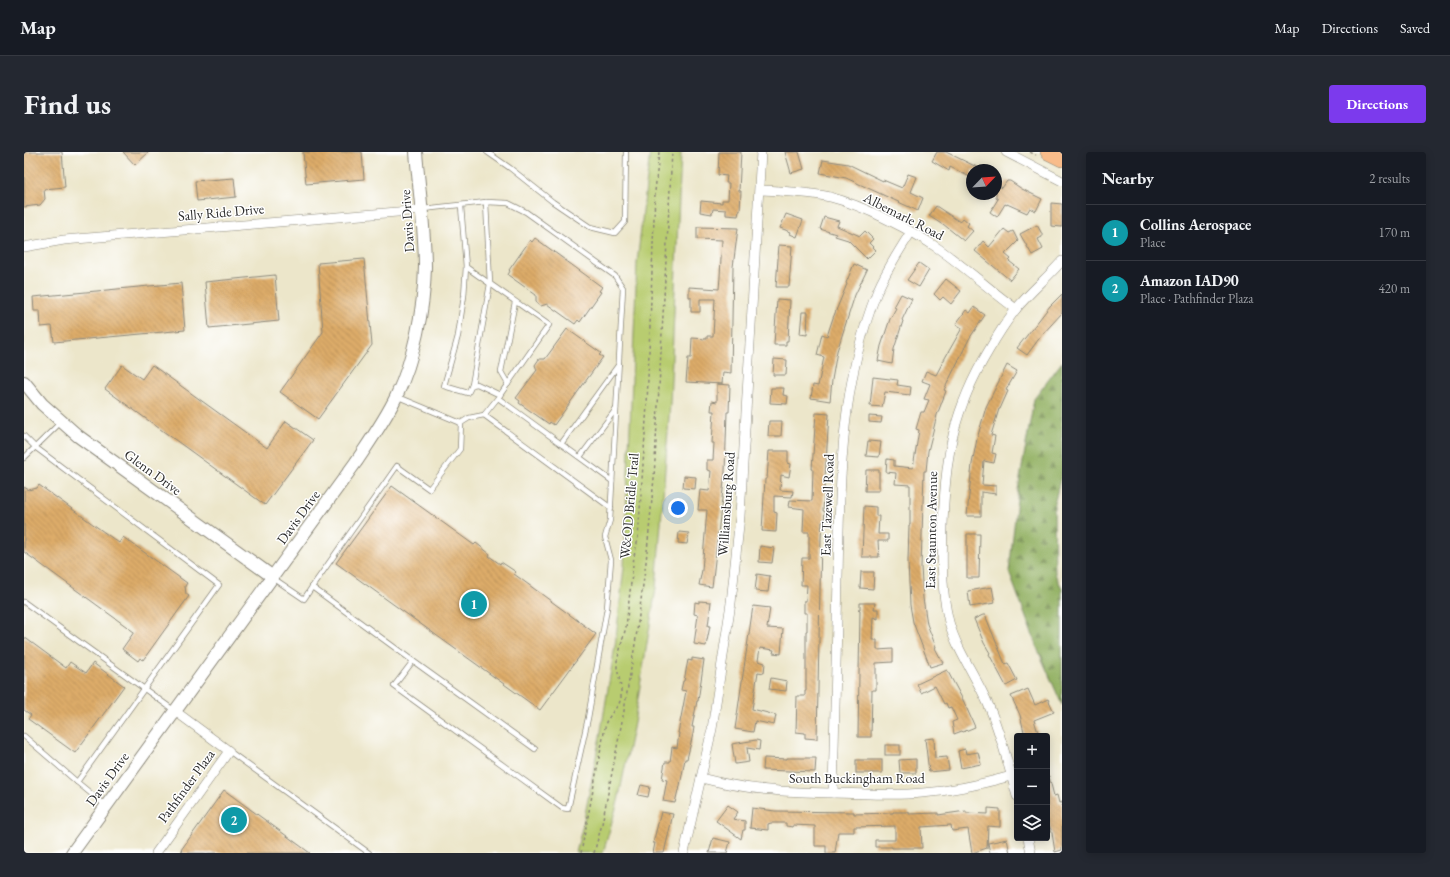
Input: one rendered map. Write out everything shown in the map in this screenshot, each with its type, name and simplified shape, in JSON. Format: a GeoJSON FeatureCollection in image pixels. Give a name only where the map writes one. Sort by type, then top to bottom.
{"type":"FeatureCollection","features":[{"type":"Feature","properties":{"kind":"main road"},"geometry":{"type":"LineString","coordinates":[[1048,152],[1062,159]]}},
{"type":"Feature","properties":{"kind":"street","name":"Davis Drive"},"geometry":{"type":"LineString","coordinates":[[72,853],[373,438],[396,396],[412,351],[421,311],[425,267],[416,152]]}},
{"type":"Feature","properties":{"kind":"street","name":"Williamsburg Road"},"geometry":{"type":"LineString","coordinates":[[684,853],[718,695],[731,603],[740,516],[761,152]]}},
{"type":"Feature","properties":{"kind":"street"},"geometry":{"type":"LineString","coordinates":[[1006,152],[1062,181]]}},
{"type":"Feature","properties":{"kind":"street","name":"Albemarle Road"},"geometry":{"type":"LineString","coordinates":[[760,190],[816,195],[840,200],[875,214],[911,232],[940,250],[1016,309]]}},
{"type":"Feature","properties":{"kind":"street","name":"Sally Ride Drive"},"geometry":{"type":"LineString","coordinates":[[24,247],[64,240],[421,210]]}},
{"type":"Feature","properties":{"kind":"street","name":"East Tazewell Road"},"geometry":{"type":"LineString","coordinates":[[833,793],[840,510],[846,409],[859,342],[868,315],[877,291],[891,264],[911,232]]}},
{"type":"Feature","properties":{"kind":"street","name":"East Staunton Avenue"},"geometry":{"type":"LineString","coordinates":[[1014,786],[995,720],[980,686],[962,654],[949,622],[944,594],[942,554],[946,470],[949,448],[956,422],[976,372],[1016,309],[1062,261]]}},
{"type":"Feature","properties":{"kind":"street","name":"Glenn Drive"},"geometry":{"type":"LineString","coordinates":[[24,382],[42,404],[78,436],[273,577]]}},
{"type":"Feature","properties":{"kind":"street","name":"Pathfinder Plaza"},"geometry":{"type":"LineString","coordinates":[[156,853],[229,751],[175,711]]}},
{"type":"Feature","properties":{"kind":"street","name":"South Buckingham Road"},"geometry":{"type":"LineString","coordinates":[[701,778],[737,787],[763,790],[833,793],[922,794],[965,788],[1011,776]]}},
{"type":"Feature","properties":{"kind":"street"},"geometry":{"type":"LineString","coordinates":[[1029,841],[1031,853]]}},
{"type":"Feature","properties":{"kind":"lane"},"geometry":{"type":"LineString","coordinates":[[487,152],[553,202],[590,227],[615,233],[625,222],[626,152]]}},
{"type":"Feature","properties":{"kind":"lane"},"geometry":{"type":"LineString","coordinates":[[413,661],[394,686],[562,808],[568,809],[588,718],[607,608],[611,560],[605,537],[610,520],[611,508],[623,288],[615,276],[526,212],[508,203],[486,202],[421,210]]}},
{"type":"Feature","properties":{"kind":"lane"},"geometry":{"type":"LineString","coordinates":[[461,206],[466,266],[464,296],[458,336],[444,386],[468,393],[472,385],[490,284],[486,202]]}},
{"type":"Feature","properties":{"kind":"lane"},"geometry":{"type":"LineString","coordinates":[[461,423],[469,418],[484,415],[499,397],[549,325],[466,266]]}},
{"type":"Feature","properties":{"kind":"lane"},"geometry":{"type":"LineString","coordinates":[[508,384],[501,372],[516,302]]}},
{"type":"Feature","properties":{"kind":"lane"},"geometry":{"type":"LineString","coordinates":[[561,444],[619,364]]}},
{"type":"Feature","properties":{"kind":"lane"},"geometry":{"type":"LineString","coordinates":[[472,385],[477,384],[499,397],[612,481]]}},
{"type":"Feature","properties":{"kind":"lane"},"geometry":{"type":"LineString","coordinates":[[396,396],[461,423]]}},
{"type":"Feature","properties":{"kind":"lane"},"geometry":{"type":"LineString","coordinates":[[580,457],[616,409]]}},
{"type":"Feature","properties":{"kind":"lane"},"geometry":{"type":"LineString","coordinates":[[484,415],[611,508]]}},
{"type":"Feature","properties":{"kind":"lane"},"geometry":{"type":"LineString","coordinates":[[24,458],[61,422]]}},
{"type":"Feature","properties":{"kind":"lane"},"geometry":{"type":"LineString","coordinates":[[273,577],[304,599],[397,466],[429,489],[460,450],[461,423]]}},
{"type":"Feature","properties":{"kind":"lane"},"geometry":{"type":"LineString","coordinates":[[24,436],[35,447],[218,585],[76,782]]}},
{"type":"Feature","properties":{"kind":"lane"},"geometry":{"type":"LineString","coordinates":[[312,587],[535,749]]}},
{"type":"Feature","properties":{"kind":"lane"},"geometry":{"type":"LineString","coordinates":[[24,602],[175,711]]}},
{"type":"Feature","properties":{"kind":"lane"},"geometry":{"type":"LineString","coordinates":[[24,736],[76,782],[106,806]]}},
{"type":"Feature","properties":{"kind":"lane"},"geometry":{"type":"LineString","coordinates":[[229,751],[369,853]]}},
{"type":"Feature","properties":{"kind":"path","name":"W&OD Bridle Trail"},"geometry":{"type":"LineString","coordinates":[[581,853],[606,722],[619,704],[621,698],[621,687],[616,668],[626,627],[634,556],[638,539],[647,405],[655,199],[659,152]]}},
{"type":"Feature","properties":{"kind":"path"},"geometry":{"type":"LineString","coordinates":[[594,853],[602,824],[624,711],[636,638],[646,562],[654,478],[672,152]]}},
{"type":"Feature","properties":{"kind":"green space"},"geometry":{"type":"Polygon","coordinates":[[[650,152],[681,152],[670,404],[656,588],[634,723],[618,801],[603,853],[576,853],[584,820],[601,731],[615,646],[624,567],[637,263],[650,152]]]}},
{"type":"Feature","properties":{"kind":"green space"},"geometry":{"type":"Polygon","coordinates":[[[1062,362],[1062,471],[1054,505],[1055,574],[1062,588],[1062,705],[1038,650],[1009,572],[1018,490],[1034,399],[1062,362]]]}},
{"type":"Feature","properties":{"kind":"building"},"geometry":{"type":"Polygon","coordinates":[[[24,152],[62,152],[65,187],[44,189],[45,199],[40,205],[24,207],[24,152]]]}},
{"type":"Feature","properties":{"kind":"building"},"geometry":{"type":"Polygon","coordinates":[[[123,152],[149,152],[135,165],[123,152]]]}},
{"type":"Feature","properties":{"kind":"building"},"geometry":{"type":"Polygon","coordinates":[[[303,152],[362,152],[364,179],[306,184],[303,152]]]}},
{"type":"Feature","properties":{"kind":"building"},"geometry":{"type":"Polygon","coordinates":[[[719,152],[741,152],[739,191],[741,191],[740,211],[738,216],[726,215],[726,210],[713,209],[712,214],[700,212],[701,201],[722,203],[722,200],[728,200],[729,183],[726,183],[727,176],[718,175],[719,152]]]}},
{"type":"Feature","properties":{"kind":"building"},"geometry":{"type":"Polygon","coordinates":[[[785,152],[799,152],[804,169],[791,173],[785,152]]]}},
{"type":"Feature","properties":{"kind":"building"},"geometry":{"type":"Polygon","coordinates":[[[937,152],[946,152],[971,164],[966,164],[966,175],[950,167],[949,171],[932,161],[937,152]]]}},
{"type":"Feature","properties":{"kind":"building"},"geometry":{"type":"Polygon","coordinates":[[[823,160],[848,164],[883,181],[902,188],[908,174],[917,177],[911,192],[923,198],[918,211],[846,178],[820,173],[823,160]]]}},
{"type":"Feature","properties":{"kind":"building"},"geometry":{"type":"Polygon","coordinates":[[[234,178],[236,197],[197,201],[195,181],[234,178]]]}},
{"type":"Feature","properties":{"kind":"building"},"geometry":{"type":"Polygon","coordinates":[[[1007,181],[1010,181],[1042,199],[1036,211],[1030,208],[1027,213],[1005,204],[997,217],[990,212],[997,200],[1002,200],[1002,188],[1007,181]]]}},
{"type":"Feature","properties":{"kind":"building"},"geometry":{"type":"Polygon","coordinates":[[[1051,203],[1062,204],[1062,227],[1051,226],[1051,203]]]}},
{"type":"Feature","properties":{"kind":"building"},"geometry":{"type":"Polygon","coordinates":[[[936,206],[960,222],[963,218],[969,223],[967,226],[973,231],[964,241],[943,224],[929,216],[936,206]]]}},
{"type":"Feature","properties":{"kind":"building"},"geometry":{"type":"Polygon","coordinates":[[[786,214],[803,220],[797,237],[790,234],[791,232],[780,228],[786,214]]]}},
{"type":"Feature","properties":{"kind":"building"},"geometry":{"type":"Polygon","coordinates":[[[824,217],[839,221],[837,226],[860,236],[865,231],[873,239],[869,243],[876,250],[867,259],[848,240],[820,229],[824,217]]]}},
{"type":"Feature","properties":{"kind":"building"},"geometry":{"type":"Polygon","coordinates":[[[1037,225],[1042,234],[1042,237],[1038,239],[1043,249],[1032,255],[1020,234],[1037,225]]]}},
{"type":"Feature","properties":{"kind":"building"},"geometry":{"type":"Polygon","coordinates":[[[697,227],[738,228],[733,267],[731,373],[723,372],[722,384],[686,382],[688,358],[691,358],[692,338],[707,339],[707,336],[713,336],[715,299],[700,299],[700,312],[691,312],[689,287],[719,289],[720,277],[722,240],[697,239],[697,227]]]}},
{"type":"Feature","properties":{"kind":"building"},"geometry":{"type":"Polygon","coordinates":[[[1004,229],[1009,233],[1013,231],[1018,241],[1005,254],[1011,259],[1009,261],[1019,269],[1010,280],[975,251],[983,241],[989,247],[1004,229]]]}},
{"type":"Feature","properties":{"kind":"building"},"geometry":{"type":"Polygon","coordinates":[[[535,238],[602,287],[599,291],[601,292],[580,322],[578,320],[575,324],[547,304],[541,306],[536,302],[536,295],[508,275],[509,270],[530,240],[532,242],[535,238]]]}},
{"type":"Feature","properties":{"kind":"building"},"geometry":{"type":"Polygon","coordinates":[[[779,245],[792,246],[789,287],[776,287],[779,245]]]}},
{"type":"Feature","properties":{"kind":"building"},"geometry":{"type":"Polygon","coordinates":[[[364,259],[372,345],[318,419],[280,392],[323,332],[318,263],[364,259]]]}},
{"type":"Feature","properties":{"kind":"building"},"geometry":{"type":"Polygon","coordinates":[[[919,263],[929,270],[919,287],[907,280],[919,263]]]}},
{"type":"Feature","properties":{"kind":"building"},"geometry":{"type":"Polygon","coordinates":[[[854,264],[867,270],[855,295],[837,351],[830,401],[811,398],[813,385],[818,386],[824,357],[817,355],[822,334],[827,336],[854,264]]]}},
{"type":"Feature","properties":{"kind":"building"},"geometry":{"type":"Polygon","coordinates":[[[275,275],[279,321],[209,328],[205,282],[275,275]]]}},
{"type":"Feature","properties":{"kind":"building"},"geometry":{"type":"Polygon","coordinates":[[[946,279],[961,291],[951,304],[943,297],[940,300],[934,294],[946,279]]]}},
{"type":"Feature","properties":{"kind":"building"},"geometry":{"type":"Polygon","coordinates":[[[181,283],[185,330],[54,342],[52,326],[41,327],[40,311],[34,311],[33,297],[181,283]]]}},
{"type":"Feature","properties":{"kind":"building"},"geometry":{"type":"Polygon","coordinates":[[[901,294],[912,299],[902,320],[903,321],[894,349],[892,364],[878,361],[881,346],[890,319],[896,308],[894,307],[901,294]]]}},
{"type":"Feature","properties":{"kind":"building"},"geometry":{"type":"Polygon","coordinates":[[[1062,294],[1062,313],[1041,336],[1027,355],[1017,348],[1050,306],[1062,294]]]}},
{"type":"Feature","properties":{"kind":"building"},"geometry":{"type":"Polygon","coordinates":[[[777,299],[790,300],[788,341],[786,341],[786,345],[774,345],[777,299]]]}},
{"type":"Feature","properties":{"kind":"building"},"geometry":{"type":"Polygon","coordinates":[[[974,307],[985,315],[969,339],[944,390],[946,391],[937,415],[928,451],[926,471],[924,471],[921,567],[923,598],[927,624],[936,647],[935,648],[943,663],[930,667],[913,622],[910,605],[908,561],[910,485],[895,484],[896,473],[886,472],[887,459],[894,460],[894,466],[913,468],[919,430],[916,429],[921,412],[924,412],[929,400],[924,399],[930,384],[922,381],[926,371],[936,375],[962,328],[956,324],[966,310],[970,313],[974,307]]]}},
{"type":"Feature","properties":{"kind":"building"},"geometry":{"type":"Polygon","coordinates":[[[802,312],[808,312],[807,335],[800,334],[802,312]]]}},
{"type":"Feature","properties":{"kind":"building"},"geometry":{"type":"Polygon","coordinates":[[[567,329],[601,353],[599,355],[603,357],[554,425],[550,422],[549,424],[519,403],[520,401],[516,398],[537,370],[535,365],[539,359],[545,359],[567,329]]]}},
{"type":"Feature","properties":{"kind":"building"},"geometry":{"type":"Polygon","coordinates":[[[774,359],[787,360],[786,375],[773,375],[774,359]]]}},
{"type":"Feature","properties":{"kind":"building"},"geometry":{"type":"Polygon","coordinates":[[[122,365],[142,379],[152,365],[267,448],[286,421],[313,440],[265,505],[105,389],[122,365]]]}},
{"type":"Feature","properties":{"kind":"building"},"geometry":{"type":"Polygon","coordinates":[[[1007,365],[1017,371],[1006,390],[1008,391],[999,409],[991,435],[995,436],[992,453],[996,454],[994,463],[984,461],[982,485],[996,486],[996,494],[981,492],[981,516],[967,516],[972,464],[977,439],[986,407],[1007,365]]]}},
{"type":"Feature","properties":{"kind":"building"},"geometry":{"type":"Polygon","coordinates":[[[873,377],[898,380],[897,385],[911,387],[910,395],[885,392],[882,407],[870,406],[873,377]]]}},
{"type":"Feature","properties":{"kind":"building"},"geometry":{"type":"Polygon","coordinates":[[[717,384],[730,385],[729,412],[727,412],[725,472],[712,587],[699,585],[702,570],[707,510],[698,510],[700,490],[709,491],[711,471],[707,470],[707,460],[713,460],[714,443],[712,443],[714,411],[711,411],[712,401],[717,402],[717,384]]]}},
{"type":"Feature","properties":{"kind":"building"},"geometry":{"type":"Polygon","coordinates":[[[771,388],[784,388],[783,395],[788,396],[787,404],[770,403],[771,388]]]}},
{"type":"Feature","properties":{"kind":"building"},"geometry":{"type":"Polygon","coordinates":[[[816,413],[829,414],[823,511],[825,511],[824,522],[822,522],[821,538],[817,739],[805,738],[805,733],[796,732],[797,696],[805,696],[806,691],[807,613],[804,613],[804,601],[806,601],[807,585],[801,585],[802,558],[809,558],[809,532],[803,532],[804,509],[789,507],[790,500],[812,501],[812,469],[816,413]]]}},
{"type":"Feature","properties":{"kind":"building"},"geometry":{"type":"Polygon","coordinates":[[[869,416],[882,417],[881,423],[869,422],[869,416]]]}},
{"type":"Feature","properties":{"kind":"building"},"geometry":{"type":"Polygon","coordinates":[[[769,421],[782,421],[781,436],[768,436],[769,421]]]}},
{"type":"Feature","properties":{"kind":"building"},"geometry":{"type":"Polygon","coordinates":[[[868,441],[881,442],[879,457],[866,456],[868,441]]]}},
{"type":"Feature","properties":{"kind":"building"},"geometry":{"type":"Polygon","coordinates":[[[769,451],[788,451],[788,463],[791,464],[789,477],[781,475],[780,490],[793,491],[792,497],[774,496],[774,512],[777,513],[776,532],[762,531],[765,479],[767,479],[769,451]]]}},
{"type":"Feature","properties":{"kind":"building"},"geometry":{"type":"Polygon","coordinates":[[[866,470],[879,470],[879,491],[865,491],[866,470]]]}},
{"type":"Feature","properties":{"kind":"building"},"geometry":{"type":"Polygon","coordinates":[[[684,476],[696,477],[695,489],[683,488],[684,476]]]}},
{"type":"Feature","properties":{"kind":"building"},"geometry":{"type":"Polygon","coordinates":[[[39,485],[119,543],[123,537],[187,583],[185,586],[186,594],[189,596],[143,660],[140,658],[138,661],[122,649],[134,632],[24,552],[24,487],[29,490],[37,488],[39,485]]]}},
{"type":"Feature","properties":{"kind":"building"},"geometry":{"type":"Polygon","coordinates":[[[392,486],[474,545],[476,543],[490,554],[489,556],[500,564],[501,562],[516,572],[514,574],[596,634],[540,710],[336,563],[392,486]]]}},
{"type":"Feature","properties":{"kind":"building"},"geometry":{"type":"Polygon","coordinates":[[[864,506],[876,507],[876,516],[879,516],[878,534],[888,534],[888,541],[878,541],[879,557],[862,557],[864,506]]]}},
{"type":"Feature","properties":{"kind":"building"},"geometry":{"type":"Polygon","coordinates":[[[679,532],[689,533],[687,544],[678,543],[679,532]]]}},
{"type":"Feature","properties":{"kind":"building"},"geometry":{"type":"Polygon","coordinates":[[[967,534],[980,534],[979,578],[967,578],[967,534]]]}},
{"type":"Feature","properties":{"kind":"building"},"geometry":{"type":"Polygon","coordinates":[[[760,546],[774,548],[772,563],[759,562],[760,546]]]}},
{"type":"Feature","properties":{"kind":"building"},"geometry":{"type":"Polygon","coordinates":[[[861,572],[874,572],[873,589],[860,588],[861,572]]]}},
{"type":"Feature","properties":{"kind":"building"},"geometry":{"type":"Polygon","coordinates":[[[757,574],[770,576],[768,592],[755,591],[757,574]]]}},
{"type":"Feature","properties":{"kind":"building"},"geometry":{"type":"Polygon","coordinates":[[[992,587],[995,603],[970,607],[968,591],[992,587]]]}},
{"type":"Feature","properties":{"kind":"building"},"geometry":{"type":"Polygon","coordinates":[[[699,601],[711,602],[708,626],[710,626],[706,646],[694,644],[698,615],[694,614],[695,602],[699,603],[699,601]]]}},
{"type":"Feature","properties":{"kind":"building"},"geometry":{"type":"Polygon","coordinates":[[[860,603],[875,603],[874,609],[878,609],[878,619],[873,617],[872,640],[877,640],[877,650],[893,649],[893,662],[876,663],[876,690],[872,690],[871,737],[858,737],[860,610],[858,609],[860,609],[860,603]]]}},
{"type":"Feature","properties":{"kind":"building"},"geometry":{"type":"Polygon","coordinates":[[[753,606],[770,608],[767,628],[783,629],[781,654],[773,653],[774,650],[760,648],[758,661],[765,663],[764,673],[758,672],[752,709],[776,715],[774,725],[755,721],[753,732],[735,729],[753,606]]]}},
{"type":"Feature","properties":{"kind":"building"},"geometry":{"type":"Polygon","coordinates":[[[985,615],[1005,664],[1008,663],[1017,680],[1006,686],[989,654],[990,653],[974,619],[985,615]]]}},
{"type":"Feature","properties":{"kind":"building"},"geometry":{"type":"Polygon","coordinates":[[[24,637],[66,668],[70,662],[86,673],[93,663],[124,686],[75,753],[28,719],[31,715],[24,710],[24,637]]]}},
{"type":"Feature","properties":{"kind":"building"},"geometry":{"type":"Polygon","coordinates":[[[692,658],[704,660],[698,701],[692,727],[694,727],[693,734],[687,759],[685,759],[679,791],[678,790],[675,803],[663,801],[667,780],[662,779],[665,762],[670,762],[672,747],[677,748],[678,733],[686,691],[681,690],[688,660],[692,661],[692,658]]]}},
{"type":"Feature","properties":{"kind":"building"},"geometry":{"type":"Polygon","coordinates":[[[947,670],[975,727],[954,734],[952,722],[957,720],[951,707],[948,708],[946,703],[944,704],[935,686],[921,693],[917,684],[947,670]]]}},
{"type":"Feature","properties":{"kind":"building"},"geometry":{"type":"Polygon","coordinates":[[[771,678],[787,681],[786,691],[769,689],[771,678]]]}},
{"type":"Feature","properties":{"kind":"building"},"geometry":{"type":"Polygon","coordinates":[[[1028,689],[1035,705],[1048,699],[1054,712],[1034,720],[1038,733],[1024,733],[1020,715],[1011,696],[1028,689]]]}},
{"type":"Feature","properties":{"kind":"building"},"geometry":{"type":"Polygon","coordinates":[[[934,738],[935,758],[947,757],[949,770],[929,772],[925,739],[934,738]]]}},
{"type":"Feature","properties":{"kind":"building"},"geometry":{"type":"Polygon","coordinates":[[[756,740],[760,741],[759,750],[747,748],[749,762],[735,764],[732,744],[756,740]]]}},
{"type":"Feature","properties":{"kind":"building"},"geometry":{"type":"Polygon","coordinates":[[[885,745],[900,745],[900,755],[885,755],[885,745]]]}},
{"type":"Feature","properties":{"kind":"building"},"geometry":{"type":"Polygon","coordinates":[[[965,749],[966,754],[978,752],[981,764],[961,768],[958,751],[965,749]]]}},
{"type":"Feature","properties":{"kind":"building"},"geometry":{"type":"Polygon","coordinates":[[[764,758],[816,758],[815,772],[763,770],[764,758]]]}},
{"type":"Feature","properties":{"kind":"building"},"geometry":{"type":"Polygon","coordinates":[[[916,759],[916,773],[900,773],[899,760],[916,759]]]}},
{"type":"Feature","properties":{"kind":"building"},"geometry":{"type":"Polygon","coordinates":[[[856,760],[882,760],[882,773],[856,773],[856,760]]]}},
{"type":"Feature","properties":{"kind":"building"},"geometry":{"type":"Polygon","coordinates":[[[1050,780],[1054,796],[1057,795],[1059,803],[1062,802],[1062,850],[1055,852],[1050,827],[1050,780]]]}},
{"type":"Feature","properties":{"kind":"building"},"geometry":{"type":"Polygon","coordinates":[[[641,785],[650,787],[648,797],[638,795],[641,785]]]}},
{"type":"Feature","properties":{"kind":"building"},"geometry":{"type":"Polygon","coordinates":[[[224,790],[310,853],[184,853],[181,850],[224,790]]]}},
{"type":"Feature","properties":{"kind":"building"},"geometry":{"type":"Polygon","coordinates":[[[728,805],[738,812],[733,819],[745,821],[745,830],[743,830],[741,839],[716,821],[728,805]]]}},
{"type":"Feature","properties":{"kind":"building"},"geometry":{"type":"Polygon","coordinates":[[[752,808],[775,811],[854,812],[854,814],[909,812],[909,814],[938,813],[938,815],[966,811],[966,813],[988,814],[988,808],[1000,809],[1000,827],[988,826],[987,848],[972,853],[968,829],[952,831],[951,825],[921,827],[922,848],[875,847],[875,840],[895,840],[895,826],[854,827],[854,832],[838,832],[835,853],[826,853],[826,846],[815,846],[815,826],[793,825],[793,827],[786,826],[786,823],[771,823],[768,824],[768,830],[750,828],[752,808]]]}},
{"type":"Feature","properties":{"kind":"building"},"geometry":{"type":"Polygon","coordinates":[[[661,812],[673,814],[664,853],[653,853],[655,843],[653,843],[661,812]]]}},
{"type":"Feature","properties":{"kind":"building"},"geometry":{"type":"Polygon","coordinates":[[[713,838],[730,842],[727,853],[709,853],[713,838]]]}},
{"type":"Feature","properties":{"kind":"building"},"geometry":{"type":"Polygon","coordinates":[[[1007,839],[1010,853],[990,853],[988,843],[1007,839]]]}},
{"type":"Feature","properties":{"kind":"place","name":"Collins Aerospace"},"geometry":{"type":"Point","coordinates":[474,604]}},
{"type":"Feature","properties":{"kind":"place","name":"Amazon IAD90"},"geometry":{"type":"Point","coordinates":[234,820]}}]}
